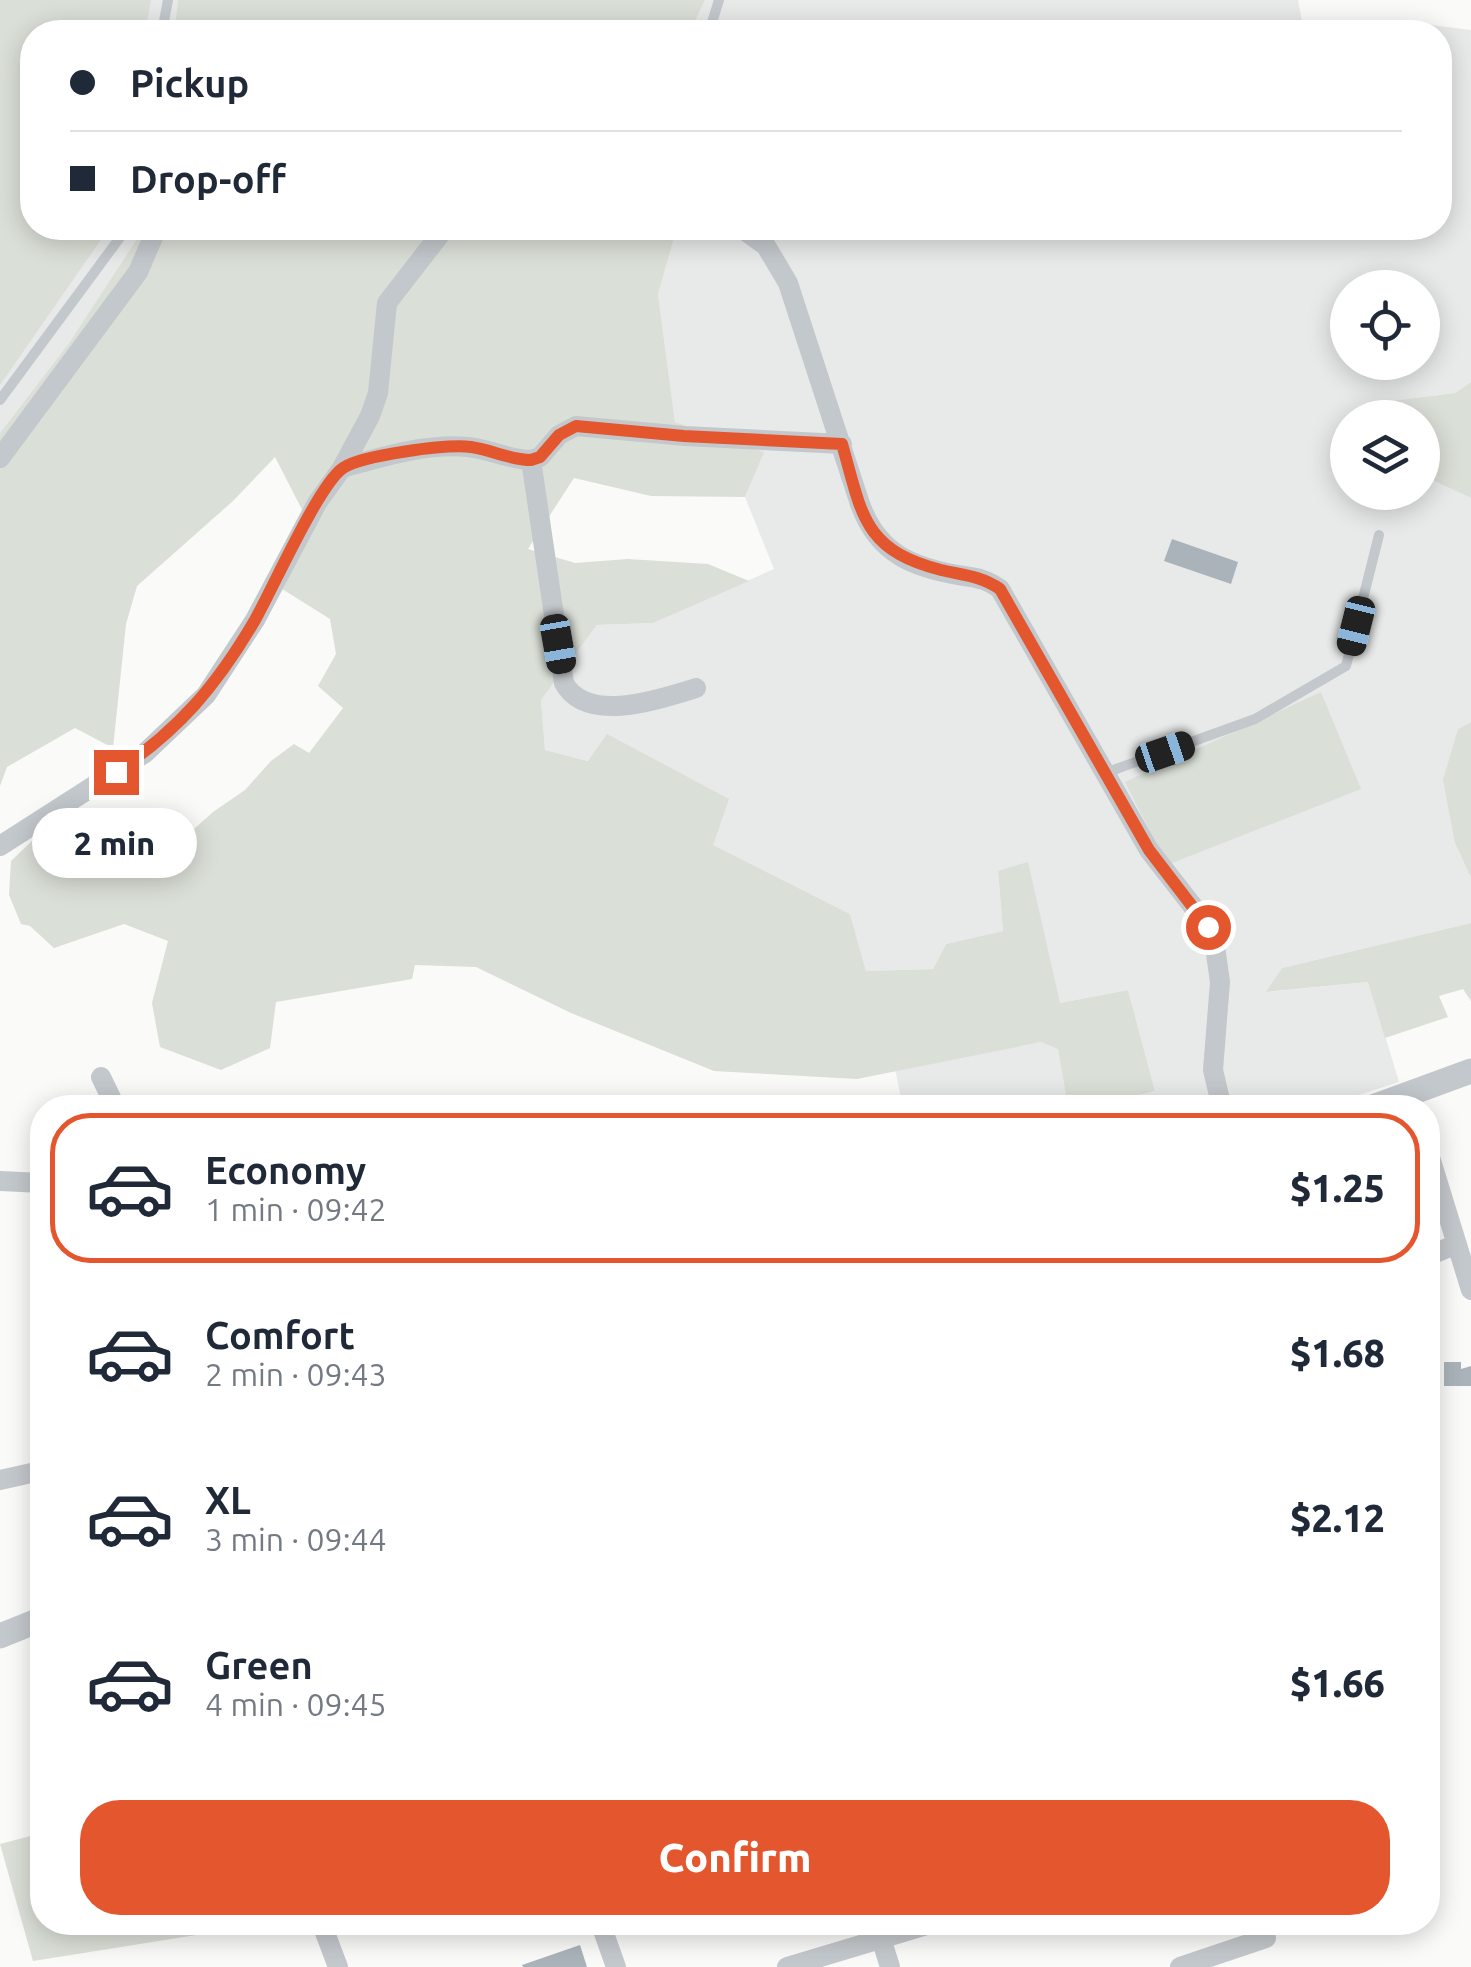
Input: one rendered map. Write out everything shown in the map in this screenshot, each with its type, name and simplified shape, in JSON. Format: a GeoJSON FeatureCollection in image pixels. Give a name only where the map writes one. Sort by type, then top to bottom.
{"type":"FeatureCollection","features":[{"type":"Feature","properties":{"kind":"street"},"geometry":{"type":"LineString","coordinates":[[0,458],[138,272],[152,240]]}},
{"type":"Feature","properties":{"kind":"street"},"geometry":{"type":"LineString","coordinates":[[0,846],[145,753],[206,695],[255,620],[317,503],[342,468],[370,416],[378,394],[388,303],[436,240]]}},
{"type":"Feature","properties":{"kind":"street"},"geometry":{"type":"LineString","coordinates":[[758,240],[788,283],[867,523],[894,554],[916,564],[985,578],[1000,589],[1157,862],[1208,927],[1214,940],[1220,982],[1213,1070],[1219,1095]]}},
{"type":"Feature","properties":{"kind":"street"},"geometry":{"type":"LineString","coordinates":[[342,468],[388,455],[448,446],[472,447],[531,460],[540,457],[559,435],[576,426],[842,444]]}},
{"type":"Feature","properties":{"kind":"street"},"geometry":{"type":"LineString","coordinates":[[531,460],[564,683],[571,695],[586,703],[640,705],[696,688]]}},
{"type":"Feature","properties":{"kind":"street"},"geometry":{"type":"LineString","coordinates":[[1423,1095],[1471,1072]]}},
{"type":"Feature","properties":{"kind":"street"},"geometry":{"type":"LineString","coordinates":[[102,1078],[110,1095]]}},
{"type":"Feature","properties":{"kind":"street"},"geometry":{"type":"LineString","coordinates":[[0,1181],[30,1182]]}},
{"type":"Feature","properties":{"kind":"street"},"geometry":{"type":"LineString","coordinates":[[1440,1190],[1471,1290]]}},
{"type":"Feature","properties":{"kind":"street"},"geometry":{"type":"LineString","coordinates":[[1440,1251],[1456,1244]]}},
{"type":"Feature","properties":{"kind":"street"},"geometry":{"type":"LineString","coordinates":[[0,1480],[30,1473]]}},
{"type":"Feature","properties":{"kind":"street"},"geometry":{"type":"LineString","coordinates":[[0,1636],[30,1625]]}},
{"type":"Feature","properties":{"kind":"street"},"geometry":{"type":"LineString","coordinates":[[326,1935],[338,1967]]}},
{"type":"Feature","properties":{"kind":"street"},"geometry":{"type":"LineString","coordinates":[[605,1935],[616,1967]]}},
{"type":"Feature","properties":{"kind":"street"},"geometry":{"type":"LineString","coordinates":[[787,1967],[866,1935]]}},
{"type":"Feature","properties":{"kind":"street"},"geometry":{"type":"LineString","coordinates":[[880,1935],[890,1967]]}},
{"type":"Feature","properties":{"kind":"street"},"geometry":{"type":"LineString","coordinates":[[1180,1967],[1266,1938]]}},
{"type":"Feature","properties":{"kind":"lane"},"geometry":{"type":"LineString","coordinates":[[0,400],[118,240]]}},
{"type":"Feature","properties":{"kind":"lane"},"geometry":{"type":"LineString","coordinates":[[1106,773],[1255,719],[1346,666],[1379,535]]}},
{"type":"Feature","properties":{"kind":"shaded area"},"geometry":{"type":"Polygon","coordinates":[[[0,0],[178,0],[176,20],[20,20],[20,240],[136,240],[69,343],[0,433],[0,0]]]}},
{"type":"Feature","properties":{"kind":"shaded area"},"geometry":{"type":"Polygon","coordinates":[[[0,0],[151,0],[147,20],[20,20],[20,240],[101,240],[0,385],[0,0]]]}},
{"type":"Feature","properties":{"kind":"shaded area"},"geometry":{"type":"Polygon","coordinates":[[[178,0],[705,0],[696,20],[176,20],[178,0]]]}},
{"type":"Feature","properties":{"kind":"shaded area"},"geometry":{"type":"Polygon","coordinates":[[[705,0],[1298,0],[1302,20],[696,20],[705,0]]]}},
{"type":"Feature","properties":{"kind":"shaded area"},"geometry":{"type":"Polygon","coordinates":[[[1452,28],[1471,30],[1471,382],[1455,393],[1400,400],[1330,400],[1330,510],[1440,510],[1440,484],[1471,498],[1471,722],[1458,729],[1455,843],[1471,878],[1471,923],[1282,968],[1267,992],[1369,982],[1399,1082],[1358,1095],[1139,1095],[1155,1091],[1128,990],[1060,1003],[1049,965],[998,871],[1003,931],[946,944],[933,969],[866,971],[850,914],[712,845],[607,735],[589,761],[545,750],[541,700],[597,625],[653,623],[774,569],[745,497],[763,452],[675,422],[658,294],[674,240],[1452,240],[1452,28]]]}},
{"type":"Feature","properties":{"kind":"shaded area"},"geometry":{"type":"Polygon","coordinates":[[[136,240],[674,240],[658,294],[675,422],[764,452],[745,497],[651,496],[574,478],[528,549],[575,563],[628,559],[708,564],[749,581],[653,623],[597,625],[541,700],[545,750],[588,761],[607,734],[729,799],[713,845],[850,914],[866,971],[933,969],[946,944],[1003,931],[998,871],[1028,862],[1060,1003],[1128,990],[1155,1091],[1139,1095],[1066,1095],[1058,1049],[1041,1042],[857,1079],[714,1071],[571,1013],[476,967],[415,965],[412,979],[276,1002],[270,1048],[221,1070],[160,1047],[152,1003],[168,941],[124,924],[54,948],[30,926],[21,924],[9,895],[11,861],[33,840],[53,830],[67,838],[73,859],[95,870],[126,872],[165,855],[294,744],[309,753],[343,708],[318,686],[336,654],[330,619],[279,587],[313,531],[275,457],[233,501],[137,586],[126,624],[113,748],[75,728],[7,767],[0,786],[0,433],[69,343],[136,240]]]}},
{"type":"Feature","properties":{"kind":"shaded area"},"geometry":{"type":"Polygon","coordinates":[[[1471,382],[1471,498],[1440,484],[1440,400],[1399,400],[1455,393],[1471,382]]]}},
{"type":"Feature","properties":{"kind":"shaded area"},"geometry":{"type":"Polygon","coordinates":[[[1321,692],[1361,789],[1167,865],[1125,782],[1321,692]]]}},
{"type":"Feature","properties":{"kind":"shaded area"},"geometry":{"type":"Polygon","coordinates":[[[1471,722],[1471,878],[1455,843],[1443,780],[1458,729],[1471,722]]]}},
{"type":"Feature","properties":{"kind":"shaded area"},"geometry":{"type":"Polygon","coordinates":[[[1471,923],[1471,1001],[1463,989],[1439,996],[1448,1017],[1385,1038],[1368,982],[1266,992],[1282,968],[1471,923]]]}},
{"type":"Feature","properties":{"kind":"shaded area"},"geometry":{"type":"Polygon","coordinates":[[[1041,1042],[1058,1048],[1066,1095],[900,1095],[895,1069],[1041,1042]]]}},
{"type":"Feature","properties":{"kind":"shaded area"},"geometry":{"type":"Polygon","coordinates":[[[30,1836],[30,1935],[196,1935],[33,1961],[0,1844],[30,1836]]]}},
{"type":"Feature","properties":{"kind":"building"},"geometry":{"type":"Polygon","coordinates":[[[1172,539],[1238,562],[1231,584],[1164,561],[1172,539]]]}},
{"type":"Feature","properties":{"kind":"building"},"geometry":{"type":"Polygon","coordinates":[[[1444,1362],[1461,1362],[1461,1369],[1471,1366],[1471,1386],[1444,1386],[1444,1362]]]}},
{"type":"Feature","properties":{"kind":"building"},"geometry":{"type":"Polygon","coordinates":[[[580,1945],[587,1967],[522,1965],[580,1945]]]}},
{"type":"Feature","properties":{"kind":"route"},"geometry":{"type":"LineString","coordinates":[[116,772],[145,753],[206,695],[255,620],[317,503],[342,468],[388,455],[448,446],[472,447],[531,460],[540,457],[559,435],[576,426],[842,444],[867,523],[894,554],[916,564],[985,578],[1000,589],[1149,850],[1208,927]]}}]}
